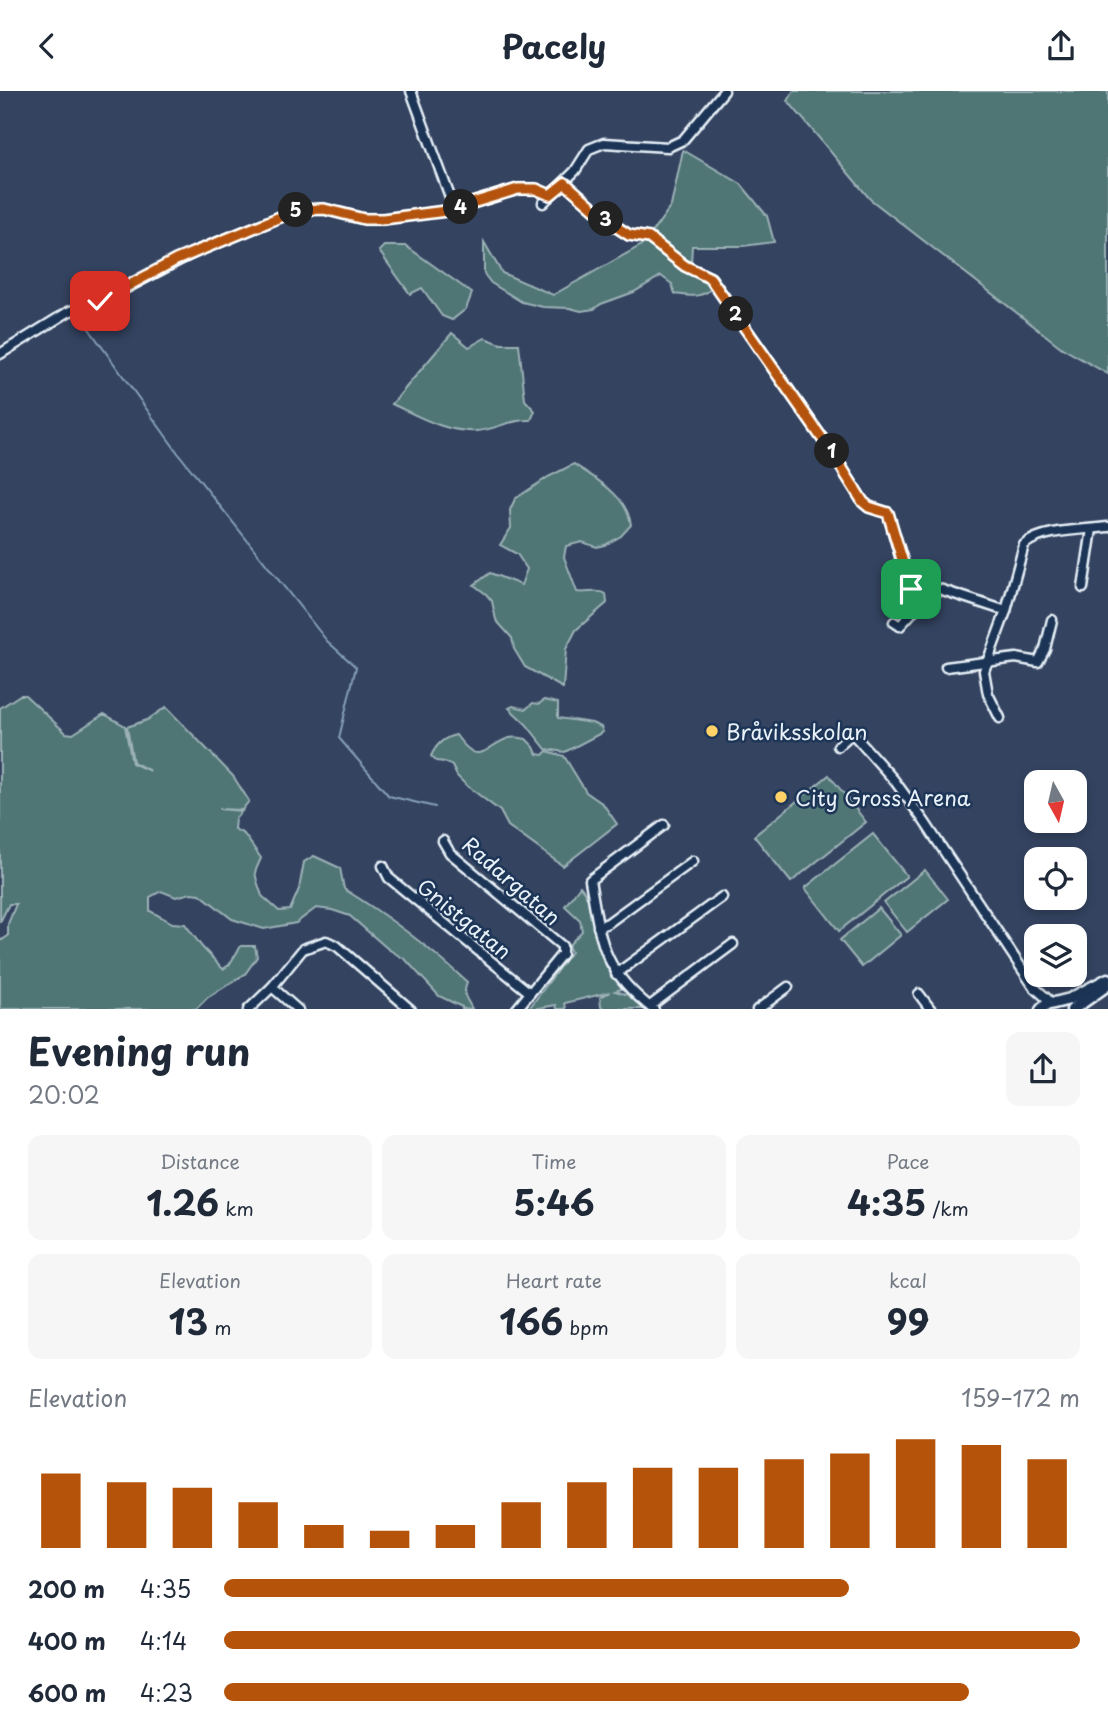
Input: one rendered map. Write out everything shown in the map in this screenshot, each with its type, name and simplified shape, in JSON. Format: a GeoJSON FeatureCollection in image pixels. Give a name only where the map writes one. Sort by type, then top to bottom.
{"type":"FeatureCollection","features":[{"type":"Feature","properties":{"kind":"main road"},"geometry":{"type":"LineString","coordinates":[[1057,1005],[1108,979]]}},
{"type":"Feature","properties":{"kind":"main road"},"geometry":{"type":"LineString","coordinates":[[1073,1009],[1108,984]]}},
{"type":"Feature","properties":{"kind":"street"},"geometry":{"type":"LineString","coordinates":[[411,91],[450,197],[452,210]]}},
{"type":"Feature","properties":{"kind":"street"},"geometry":{"type":"LineString","coordinates":[[543,203],[565,183],[589,149],[604,143],[668,147],[683,140],[724,91]]}},
{"type":"Feature","properties":{"kind":"street"},"geometry":{"type":"LineString","coordinates":[[565,183],[612,224],[629,235],[649,238],[685,266],[710,278],[833,454],[863,502],[869,507],[888,513],[904,571],[918,606],[900,626],[894,622]]}},
{"type":"Feature","properties":{"kind":"street"},"geometry":{"type":"LineString","coordinates":[[0,354],[68,312],[115,294],[197,251],[291,212],[324,209],[376,219],[452,210],[518,189],[536,189],[550,195]]}},
{"type":"Feature","properties":{"kind":"street"},"geometry":{"type":"LineString","coordinates":[[1000,717],[985,683],[984,671],[1006,611],[1024,545],[1042,535],[1108,527]]}},
{"type":"Feature","properties":{"kind":"street"},"geometry":{"type":"LineString","coordinates":[[1083,588],[1092,529]]}},
{"type":"Feature","properties":{"kind":"street"},"geometry":{"type":"LineString","coordinates":[[909,579],[1006,611]]}},
{"type":"Feature","properties":{"kind":"street"},"geometry":{"type":"LineString","coordinates":[[946,667],[1016,658],[1038,662],[1045,649],[1052,620]]}},
{"type":"Feature","properties":{"kind":"street"},"geometry":{"type":"LineString","coordinates":[[838,746],[852,733],[894,780],[1024,972]]}},
{"type":"Feature","properties":{"kind":"street"},"geometry":{"type":"LineString","coordinates":[[664,825],[590,880],[604,952],[616,974],[652,1008],[733,944]]}},
{"type":"Feature","properties":{"kind":"street","name":"Radargatan"},"geometry":{"type":"LineString","coordinates":[[443,841],[450,853],[562,946],[562,954],[517,1009]]}},
{"type":"Feature","properties":{"kind":"street"},"geometry":{"type":"LineString","coordinates":[[598,927],[608,923],[693,861]]}},
{"type":"Feature","properties":{"kind":"street","name":"Gnistgatan"},"geometry":{"type":"LineString","coordinates":[[383,866],[389,878],[530,993]]}},
{"type":"Feature","properties":{"kind":"street"},"geometry":{"type":"LineString","coordinates":[[616,974],[722,897]]}},
{"type":"Feature","properties":{"kind":"street"},"geometry":{"type":"LineString","coordinates":[[249,1009],[272,987],[303,949],[326,941],[337,946],[410,1009]]}},
{"type":"Feature","properties":{"kind":"street"},"geometry":{"type":"LineString","coordinates":[[272,987],[297,1009]]}},
{"type":"Feature","properties":{"kind":"street"},"geometry":{"type":"LineString","coordinates":[[758,1009],[788,987]]}},
{"type":"Feature","properties":{"kind":"street"},"geometry":{"type":"LineString","coordinates":[[1034,987],[1057,1005]]}},
{"type":"Feature","properties":{"kind":"street"},"geometry":{"type":"LineString","coordinates":[[1034,987],[1041,1009]]}},
{"type":"Feature","properties":{"kind":"street"},"geometry":{"type":"LineString","coordinates":[[919,994],[930,1009]]}},
{"type":"Feature","properties":{"kind":"green space"},"geometry":{"type":"Polygon","coordinates":[[[794,91],[1108,91],[1108,374],[1062,348],[870,199],[788,101],[794,91]]]}},
{"type":"Feature","properties":{"kind":"green space"},"geometry":{"type":"Polygon","coordinates":[[[683,150],[741,184],[767,216],[774,242],[743,246],[692,246],[691,263],[675,257],[651,234],[671,206],[683,150]]]}},
{"type":"Feature","properties":{"kind":"green space"},"geometry":{"type":"Polygon","coordinates":[[[646,239],[709,279],[714,286],[701,295],[675,294],[672,284],[661,276],[634,292],[594,309],[581,311],[522,302],[491,283],[484,274],[484,242],[502,273],[553,295],[640,246],[646,239]]]}},
{"type":"Feature","properties":{"kind":"green space"},"geometry":{"type":"Polygon","coordinates":[[[384,246],[406,246],[472,293],[466,309],[452,320],[442,316],[422,288],[410,294],[379,251],[384,246]]]}},
{"type":"Feature","properties":{"kind":"green space"},"geometry":{"type":"Polygon","coordinates":[[[452,333],[469,347],[485,338],[501,344],[519,344],[525,400],[535,411],[531,420],[466,431],[433,423],[392,404],[452,333]]]}},
{"type":"Feature","properties":{"kind":"green space"},"geometry":{"type":"Polygon","coordinates":[[[574,464],[610,489],[624,505],[631,525],[621,536],[605,545],[597,547],[582,542],[566,546],[564,557],[577,592],[606,594],[607,603],[576,630],[566,649],[563,688],[525,667],[514,649],[512,638],[496,620],[492,601],[474,585],[490,573],[521,585],[527,569],[517,554],[500,545],[511,528],[510,510],[515,499],[574,464]]]}},
{"type":"Feature","properties":{"kind":"green space"},"geometry":{"type":"Polygon","coordinates":[[[20,695],[25,695],[66,733],[73,734],[104,714],[125,726],[132,763],[150,771],[133,762],[127,727],[147,720],[166,707],[233,776],[249,801],[242,810],[219,809],[242,811],[235,819],[234,829],[244,834],[261,858],[255,872],[262,896],[279,911],[290,910],[299,889],[304,862],[314,856],[340,868],[344,889],[408,933],[467,982],[465,994],[472,1009],[462,1009],[439,996],[406,960],[388,949],[350,916],[316,908],[296,923],[264,929],[232,919],[200,894],[191,893],[176,897],[161,891],[150,897],[150,911],[172,923],[185,924],[223,969],[229,965],[241,946],[255,946],[257,957],[245,974],[207,998],[196,1009],[0,1009],[0,939],[8,936],[8,924],[16,904],[9,904],[0,922],[0,708],[20,695]]]}},
{"type":"Feature","properties":{"kind":"green space"},"geometry":{"type":"Polygon","coordinates":[[[544,700],[558,703],[558,718],[592,723],[601,727],[603,732],[565,752],[546,749],[509,708],[513,706],[526,709],[533,703],[539,704],[544,700]]]}},
{"type":"Feature","properties":{"kind":"green space"},"geometry":{"type":"Polygon","coordinates":[[[456,735],[471,751],[477,753],[509,738],[515,738],[526,739],[537,754],[543,755],[547,751],[564,756],[586,792],[603,804],[617,824],[563,866],[508,826],[500,811],[466,785],[452,766],[436,761],[431,756],[441,742],[456,735]]]}},
{"type":"Feature","properties":{"kind":"green space"},"geometry":{"type":"Polygon","coordinates":[[[829,775],[866,822],[791,882],[754,836],[829,775]]]}},
{"type":"Feature","properties":{"kind":"green space"},"geometry":{"type":"Polygon","coordinates":[[[873,834],[907,876],[839,931],[805,888],[873,834]]]}},
{"type":"Feature","properties":{"kind":"green space"},"geometry":{"type":"Polygon","coordinates":[[[925,870],[948,899],[907,932],[884,903],[925,870]]]}},
{"type":"Feature","properties":{"kind":"green space"},"geometry":{"type":"Polygon","coordinates":[[[580,886],[589,900],[600,950],[625,988],[615,991],[632,996],[649,1009],[605,1009],[601,1007],[600,997],[610,992],[565,1003],[566,1009],[557,1009],[556,1005],[529,1009],[571,952],[568,946],[582,931],[580,920],[565,906],[580,886]]]}},
{"type":"Feature","properties":{"kind":"green space"},"geometry":{"type":"Polygon","coordinates":[[[879,908],[901,935],[862,967],[840,940],[879,908]]]}},
{"type":"Feature","properties":{"kind":"waterway"},"geometry":{"type":"LineString","coordinates":[[82,319],[178,453],[327,641],[356,667],[339,738],[389,796],[435,807]]}},
{"type":"Feature","properties":{"kind":"place","name":"Bråviksskolan"},"geometry":{"type":"Point","coordinates":[712,731]}},
{"type":"Feature","properties":{"kind":"place","name":"City Gross Arena"},"geometry":{"type":"Point","coordinates":[781,797]}},
{"type":"Feature","properties":{"kind":"route"},"geometry":{"type":"LineString","coordinates":[[100,301],[176,260],[297,210],[315,208],[364,219],[383,219],[464,207],[518,189],[536,189],[550,195],[565,183],[612,224],[629,235],[649,238],[671,257],[710,278],[833,454],[863,502],[869,507],[888,513],[911,589]]}}]}
